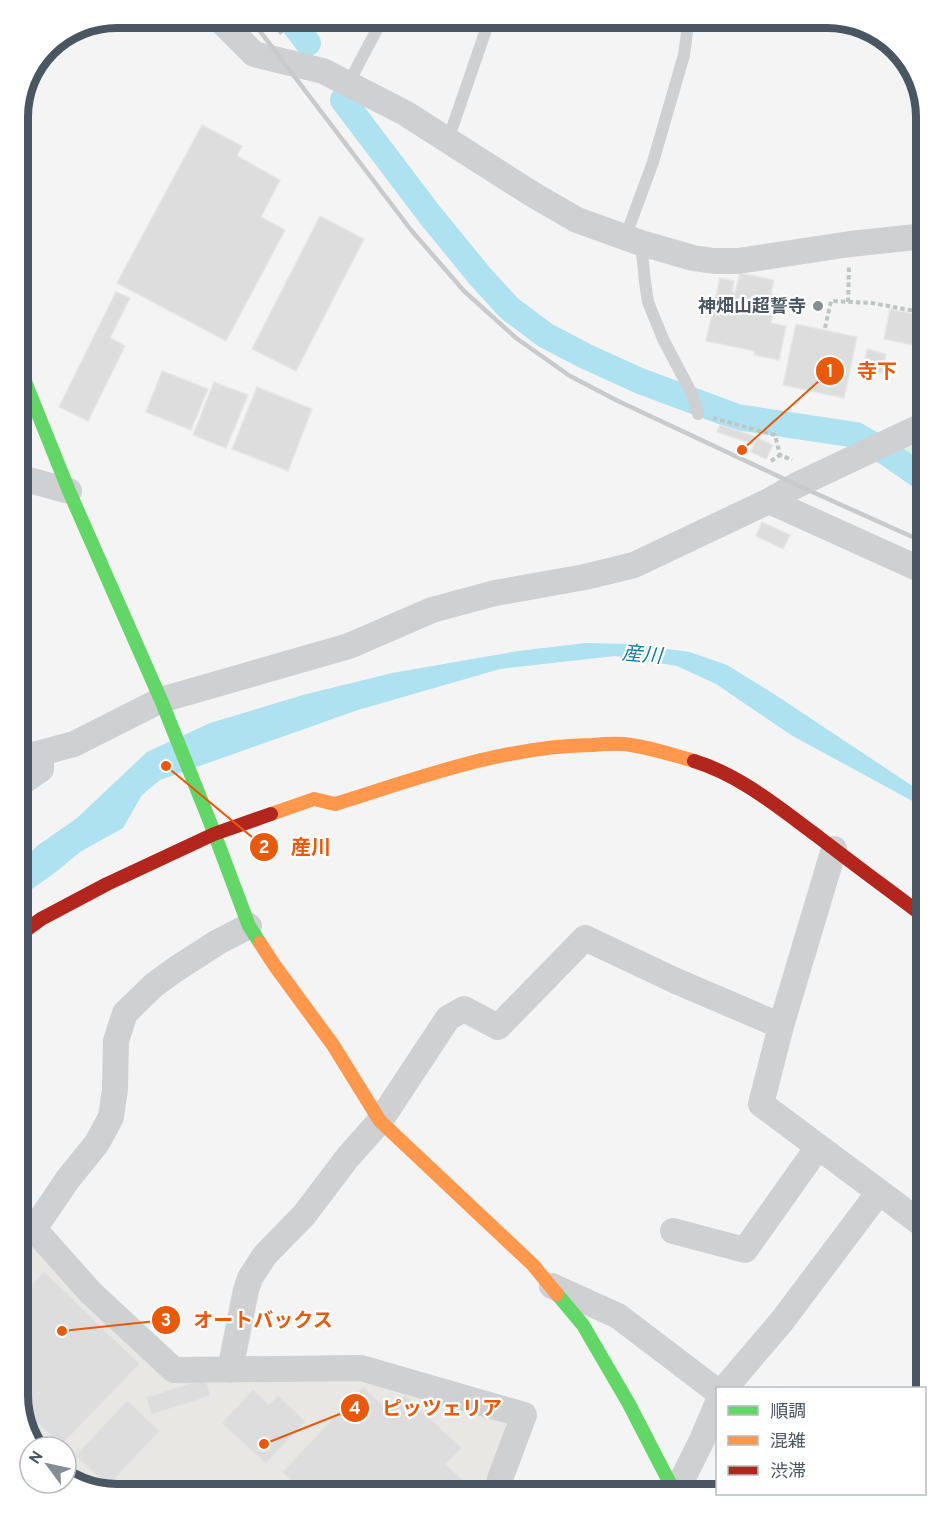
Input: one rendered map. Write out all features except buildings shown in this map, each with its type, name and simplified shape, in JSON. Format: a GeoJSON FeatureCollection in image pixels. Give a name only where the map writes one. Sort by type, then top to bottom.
{"type":"FeatureCollection","features":[{"type":"Feature","properties":{"kind":"street"},"geometry":{"type":"LineString","coordinates":[[228,28],[254,54],[323,71],[405,113],[577,220],[633,240],[693,258],[714,261],[764,258],[850,244],[916,237]]}},
{"type":"Feature","properties":{"kind":"street"},"geometry":{"type":"LineString","coordinates":[[29,391],[69,491],[165,711],[249,926],[275,966],[333,1045],[380,1121],[533,1265],[583,1325],[629,1404],[669,1484]]}},
{"type":"Feature","properties":{"kind":"street"},"geometry":{"type":"LineString","coordinates":[[29,777],[41,768],[30,757],[74,744],[349,646],[432,610],[495,593],[585,577],[634,565],[916,429]]}},
{"type":"Feature","properties":{"kind":"street"},"geometry":{"type":"LineString","coordinates":[[29,480],[69,491]]}},
{"type":"Feature","properties":{"kind":"street"},"geometry":{"type":"LineString","coordinates":[[769,501],[916,567]]}},
{"type":"Feature","properties":{"kind":"street"},"geometry":{"type":"LineString","coordinates":[[29,928],[106,884],[163,859],[212,828],[314,799],[335,804],[471,762],[522,751],[567,745],[622,744],[656,750],[707,765],[772,802],[916,910]]}},
{"type":"Feature","properties":{"kind":"street"},"geometry":{"type":"LineString","coordinates":[[834,849],[781,1026],[761,1104],[916,1220]]}},
{"type":"Feature","properties":{"kind":"street"},"geometry":{"type":"LineString","coordinates":[[29,1221],[68,1179],[97,1143],[111,1117],[115,1089],[116,1041],[125,1013],[154,985],[176,969],[218,942],[249,926]]}},
{"type":"Feature","properties":{"kind":"street"},"geometry":{"type":"LineString","coordinates":[[230,1370],[250,1278],[265,1255],[304,1215],[348,1157],[380,1121],[448,1018],[464,1009],[498,1027],[585,938],[676,981],[781,1026]]}},
{"type":"Feature","properties":{"kind":"street"},"geometry":{"type":"LineString","coordinates":[[673,1231],[744,1250],[818,1147]]}},
{"type":"Feature","properties":{"kind":"street"},"geometry":{"type":"LineString","coordinates":[[727,1387],[782,1321],[879,1192]]}},
{"type":"Feature","properties":{"kind":"street"},"geometry":{"type":"LineString","coordinates":[[29,1227],[91,1293],[174,1370],[361,1368],[524,1415],[499,1484]]}},
{"type":"Feature","properties":{"kind":"street"},"geometry":{"type":"LineString","coordinates":[[549,1284],[618,1316],[716,1391]]}},
{"type":"Feature","properties":{"kind":"street"},"geometry":{"type":"LineString","coordinates":[[680,1484],[716,1405]]}},
{"type":"Feature","properties":{"kind":"lane"},"geometry":{"type":"LineString","coordinates":[[348,84],[378,28]]}},
{"type":"Feature","properties":{"kind":"lane"},"geometry":{"type":"LineString","coordinates":[[448,140],[486,29]]}},
{"type":"Feature","properties":{"kind":"lane"},"geometry":{"type":"LineString","coordinates":[[688,29],[684,55],[633,240],[648,302],[663,339],[696,406]]}},
{"type":"Feature","properties":{"kind":"path"},"geometry":{"type":"LineString","coordinates":[[848,302],[850,244]]}},
{"type":"Feature","properties":{"kind":"path"},"geometry":{"type":"LineString","coordinates":[[825,328],[831,301],[872,303],[916,311]]}},
{"type":"Feature","properties":{"kind":"path"},"geometry":{"type":"LineString","coordinates":[[696,406],[775,435],[780,455]]}},
{"type":"Feature","properties":{"kind":"path"},"geometry":{"type":"LineString","coordinates":[[771,461],[780,455]]}},
{"type":"Feature","properties":{"kind":"path"},"geometry":{"type":"LineString","coordinates":[[780,455],[820,474]]}},
{"type":"Feature","properties":{"kind":"shaded area"},"geometry":{"type":"Polygon","coordinates":[[[29,1240],[167,1377],[360,1379],[502,1415],[509,1432],[490,1484],[111,1484],[89,1480],[78,1475],[78,1435],[38,1435],[30,1413],[29,1240]]]}},
{"type":"Feature","properties":{"kind":"green space"},"geometry":{"type":"Polygon","coordinates":[[[916,443],[916,458],[905,449],[916,443]]]}},
{"type":"Feature","properties":{"kind":"water","name":"産川"},"geometry":{"type":"Polygon","coordinates":[[[586,643],[631,644],[690,652],[727,665],[916,788],[916,803],[791,735],[716,684],[677,666],[615,656],[500,669],[358,710],[160,780],[142,795],[123,828],[80,852],[29,891],[29,854],[77,818],[147,752],[210,723],[303,695],[392,673],[518,651],[586,643]]]}},
{"type":"Feature","properties":{"kind":"waterway"},"geometry":{"type":"LineString","coordinates":[[297,28],[308,43]]}},
{"type":"Feature","properties":{"kind":"waterway"},"geometry":{"type":"LineString","coordinates":[[343,100],[430,215],[479,275],[509,308],[545,335],[640,381],[737,417],[856,435],[916,473]]}},
{"type":"Feature","properties":{"kind":"railway"},"geometry":{"type":"LineString","coordinates":[[258,28],[411,230],[464,291],[516,338],[570,376],[616,400],[916,539]]}},
{"type":"Feature","properties":{"kind":"traffic: fast"},"geometry":{"type":"LineString","coordinates":[[29,391],[69,491],[161,700],[249,926],[260,943]]}},
{"type":"Feature","properties":{"kind":"traffic: fast"},"geometry":{"type":"LineString","coordinates":[[557,1294],[583,1325],[629,1404],[670,1484]]}},
{"type":"Feature","properties":{"kind":"traffic: slow"},"geometry":{"type":"LineString","coordinates":[[271,814],[314,799],[335,804],[462,765],[526,751],[624,744],[694,761]]}},
{"type":"Feature","properties":{"kind":"traffic: slow"},"geometry":{"type":"LineString","coordinates":[[260,943],[333,1045],[380,1121],[533,1265],[557,1294]]}},
{"type":"Feature","properties":{"kind":"traffic: jam"},"geometry":{"type":"LineString","coordinates":[[694,761],[711,767],[758,793],[916,911]]}},
{"type":"Feature","properties":{"kind":"traffic: jam"},"geometry":{"type":"LineString","coordinates":[[29,928],[41,919],[107,884],[214,834],[271,814]]}},
{"type":"Feature","properties":{"kind":"place","name":"神畑山超誓寺"},"geometry":{"type":"Point","coordinates":[818,306]}},
{"type":"Feature","properties":{"kind":"place","name":"寺下"},"geometry":{"type":"Point","coordinates":[742,450]}},
{"type":"Feature","properties":{"kind":"place","name":"産川"},"geometry":{"type":"Point","coordinates":[166,766]}},
{"type":"Feature","properties":{"kind":"place","name":"オートバックス"},"geometry":{"type":"Point","coordinates":[62,1331]}},
{"type":"Feature","properties":{"kind":"place","name":"ピッツェリア"},"geometry":{"type":"Point","coordinates":[264,1444]}}]}
